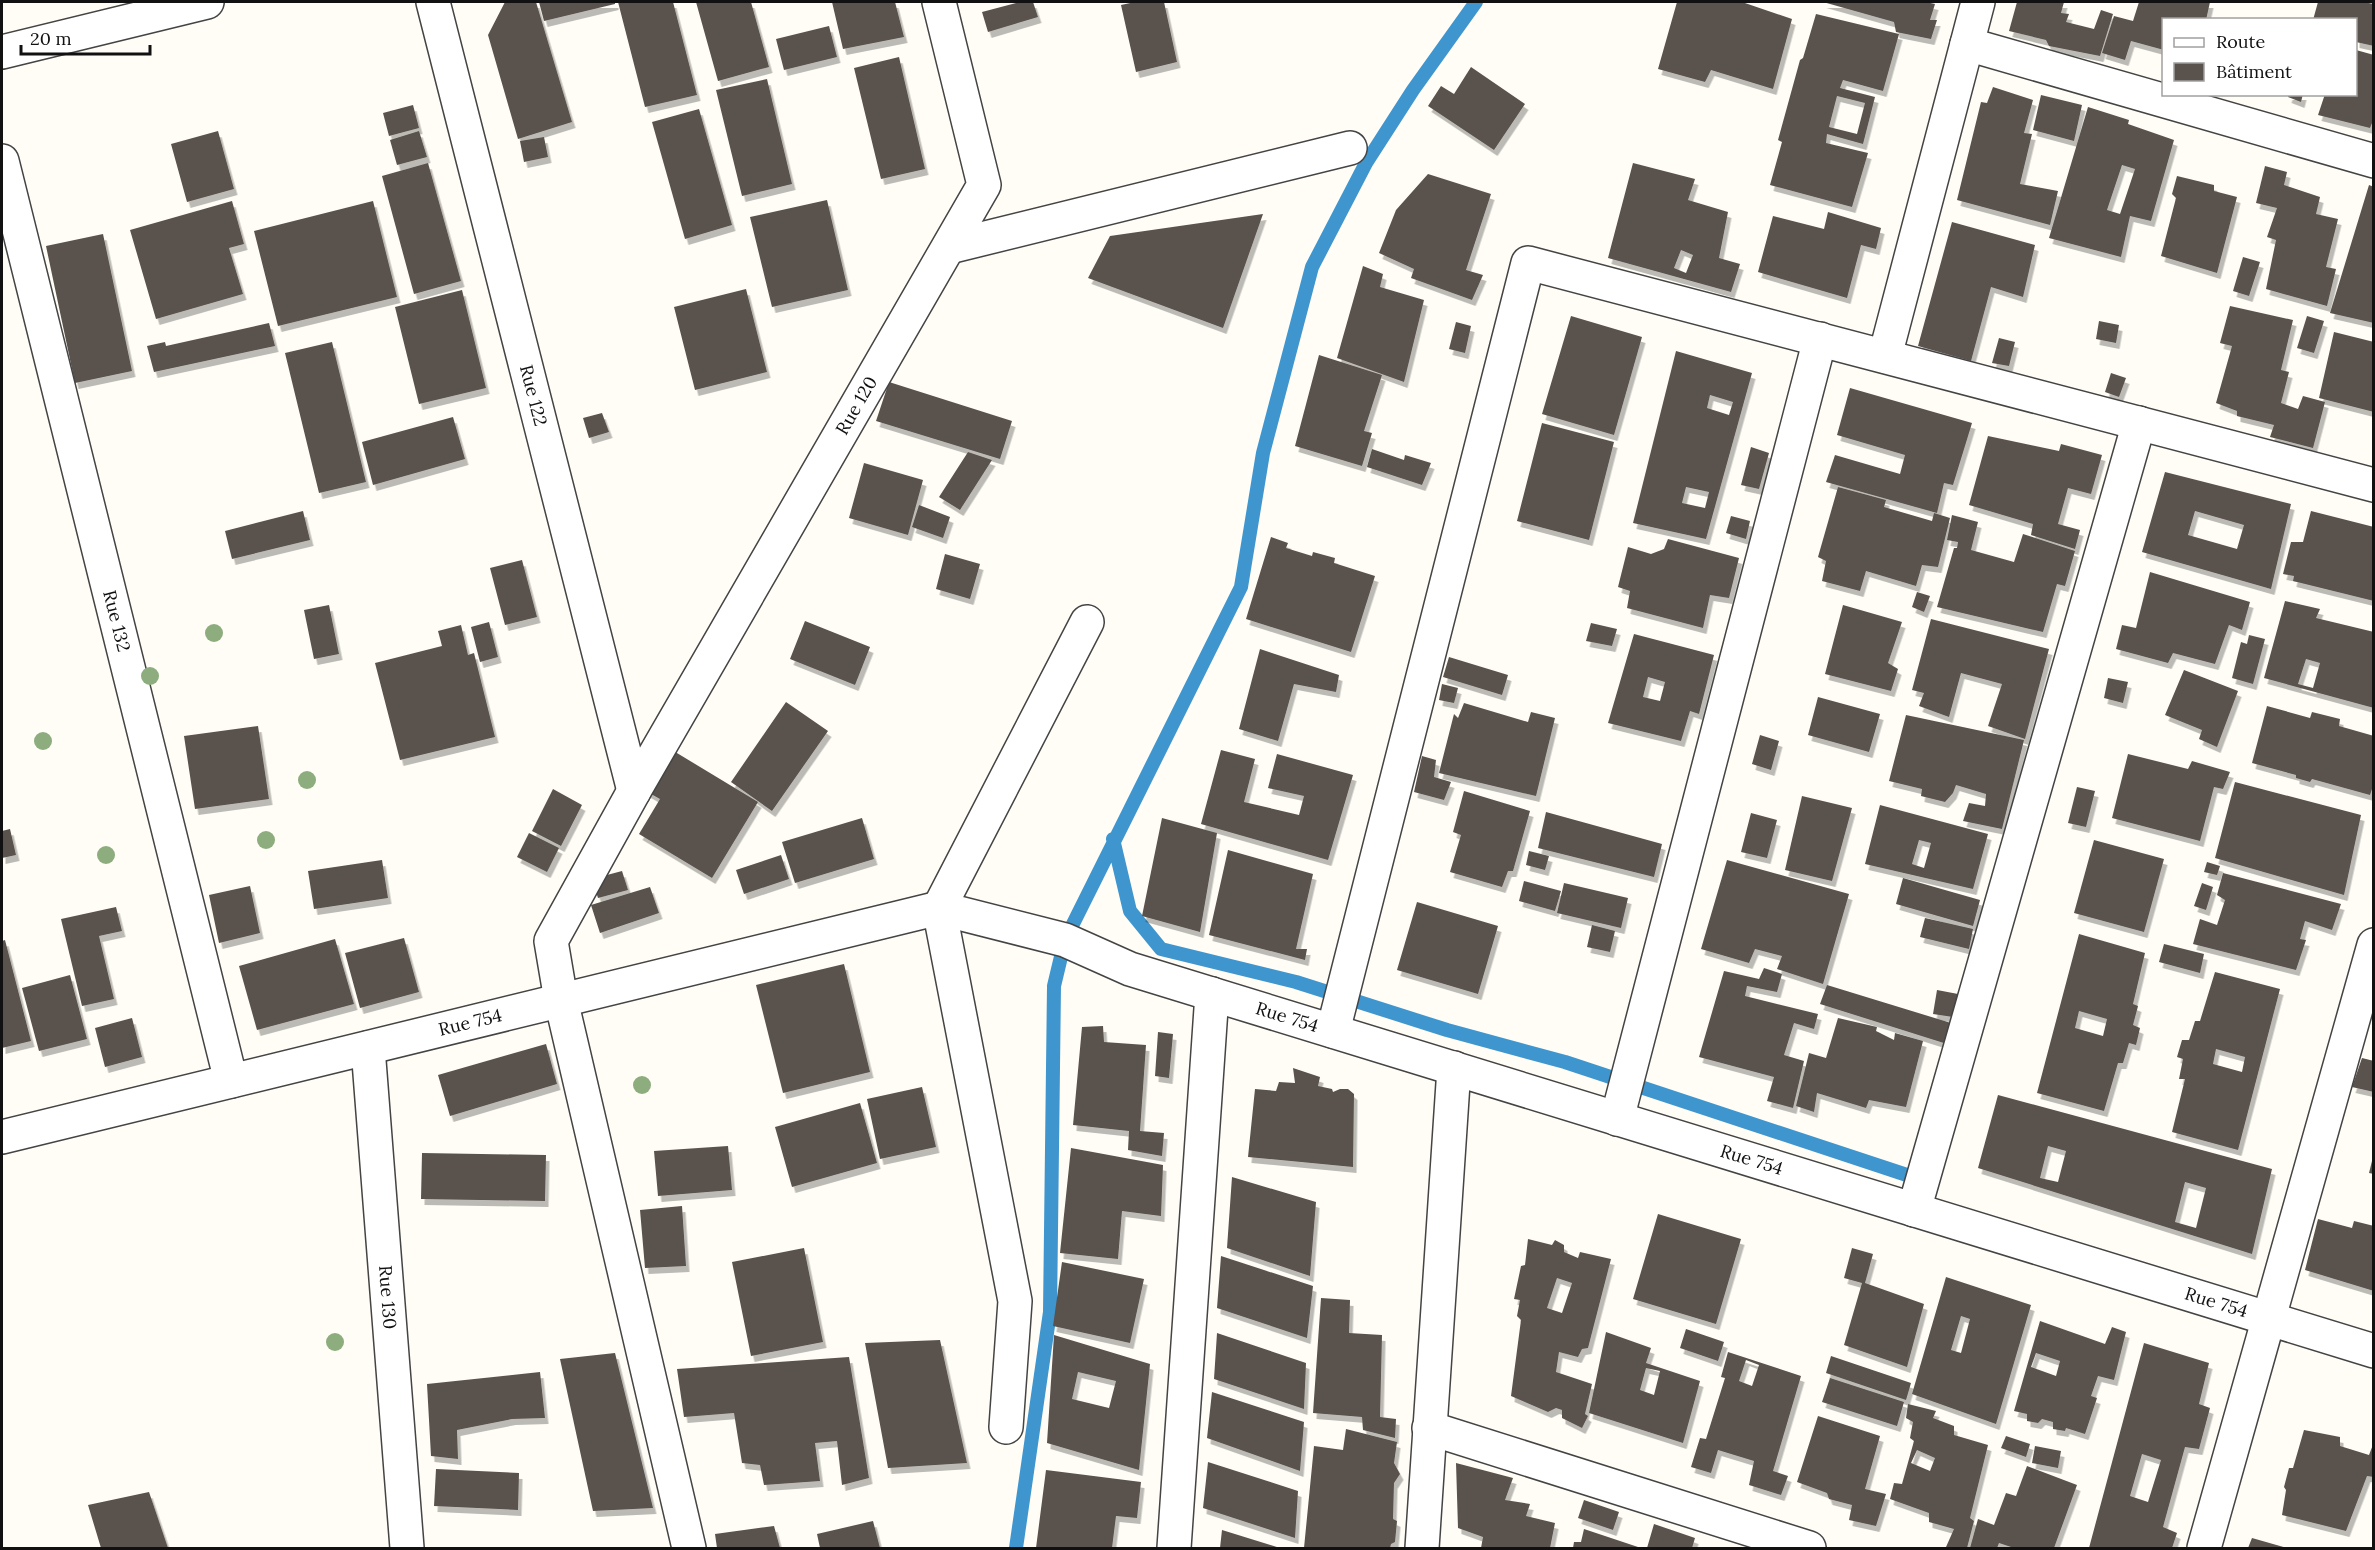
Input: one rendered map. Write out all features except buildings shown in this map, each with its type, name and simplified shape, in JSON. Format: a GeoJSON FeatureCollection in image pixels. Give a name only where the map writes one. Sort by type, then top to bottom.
{"type":"FeatureCollection","features":[{"type":"Feature","properties":{"kind":"street"},"geometry":{"type":"LineString","coordinates":[[2,52],[207,2]]}},
{"type":"Feature","properties":{"kind":"street","name":"Rue 122"},"geometry":{"type":"LineString","coordinates":[[433,2],[634,791]]}},
{"type":"Feature","properties":{"kind":"street","name":"Rue 120"},"geometry":{"type":"LineString","coordinates":[[689,1548],[561,1000],[551,941],[634,791],[984,185],[939,2]]}},
{"type":"Feature","properties":{"kind":"street"},"geometry":{"type":"LineString","coordinates":[[1885,356],[1978,2]]}},
{"type":"Feature","properties":{"kind":"street"},"geometry":{"type":"LineString","coordinates":[[1967,44],[2373,161]]}},
{"type":"Feature","properties":{"kind":"street"},"geometry":{"type":"LineString","coordinates":[[949,247],[1350,148]]}},
{"type":"Feature","properties":{"kind":"street","name":"Rue 132"},"geometry":{"type":"LineString","coordinates":[[2,161],[231,1081]]}},
{"type":"Feature","properties":{"kind":"street"},"geometry":{"type":"LineString","coordinates":[[1333,1031],[1528,263],[2373,485]]}},
{"type":"Feature","properties":{"kind":"street"},"geometry":{"type":"LineString","coordinates":[[1617,1119],[1820,339]]}},
{"type":"Feature","properties":{"kind":"street"},"geometry":{"type":"LineString","coordinates":[[1914,1210],[2139,423]]}},
{"type":"Feature","properties":{"kind":"street"},"geometry":{"type":"LineString","coordinates":[[1006,1427],[1015,1301],[939,908],[1087,622]]}},
{"type":"Feature","properties":{"kind":"street","name":"Rue 754"},"geometry":{"type":"LineString","coordinates":[[2,1137],[939,908],[1065,940],[1130,969],[2373,1351]]}},
{"type":"Feature","properties":{"kind":"street"},"geometry":{"type":"LineString","coordinates":[[2204,1548],[2373,945]]}},
{"type":"Feature","properties":{"kind":"street"},"geometry":{"type":"LineString","coordinates":[[1173,1548],[1212,994]]}},
{"type":"Feature","properties":{"kind":"street","name":"Rue 130"},"geometry":{"type":"LineString","coordinates":[[368,1048],[407,1548]]}},
{"type":"Feature","properties":{"kind":"street"},"geometry":{"type":"LineString","coordinates":[[1422,1548],[1454,1068]]}},
{"type":"Feature","properties":{"kind":"street"},"geometry":{"type":"LineString","coordinates":[[1429,1428],[1809,1548]]}},
{"type":"Feature","properties":{"kind":"waterway"},"geometry":{"type":"LineString","coordinates":[[1016,1548],[1050,1312],[1054,986],[1065,940],[1241,587],[1263,453],[1312,267],[1366,163],[1413,90],[1476,2]]}},
{"type":"Feature","properties":{"kind":"waterway"},"geometry":{"type":"LineString","coordinates":[[1113,839],[1130,911],[1161,949],[1296,982],[1447,1030],[1565,1062],[1922,1180]]}}]}
